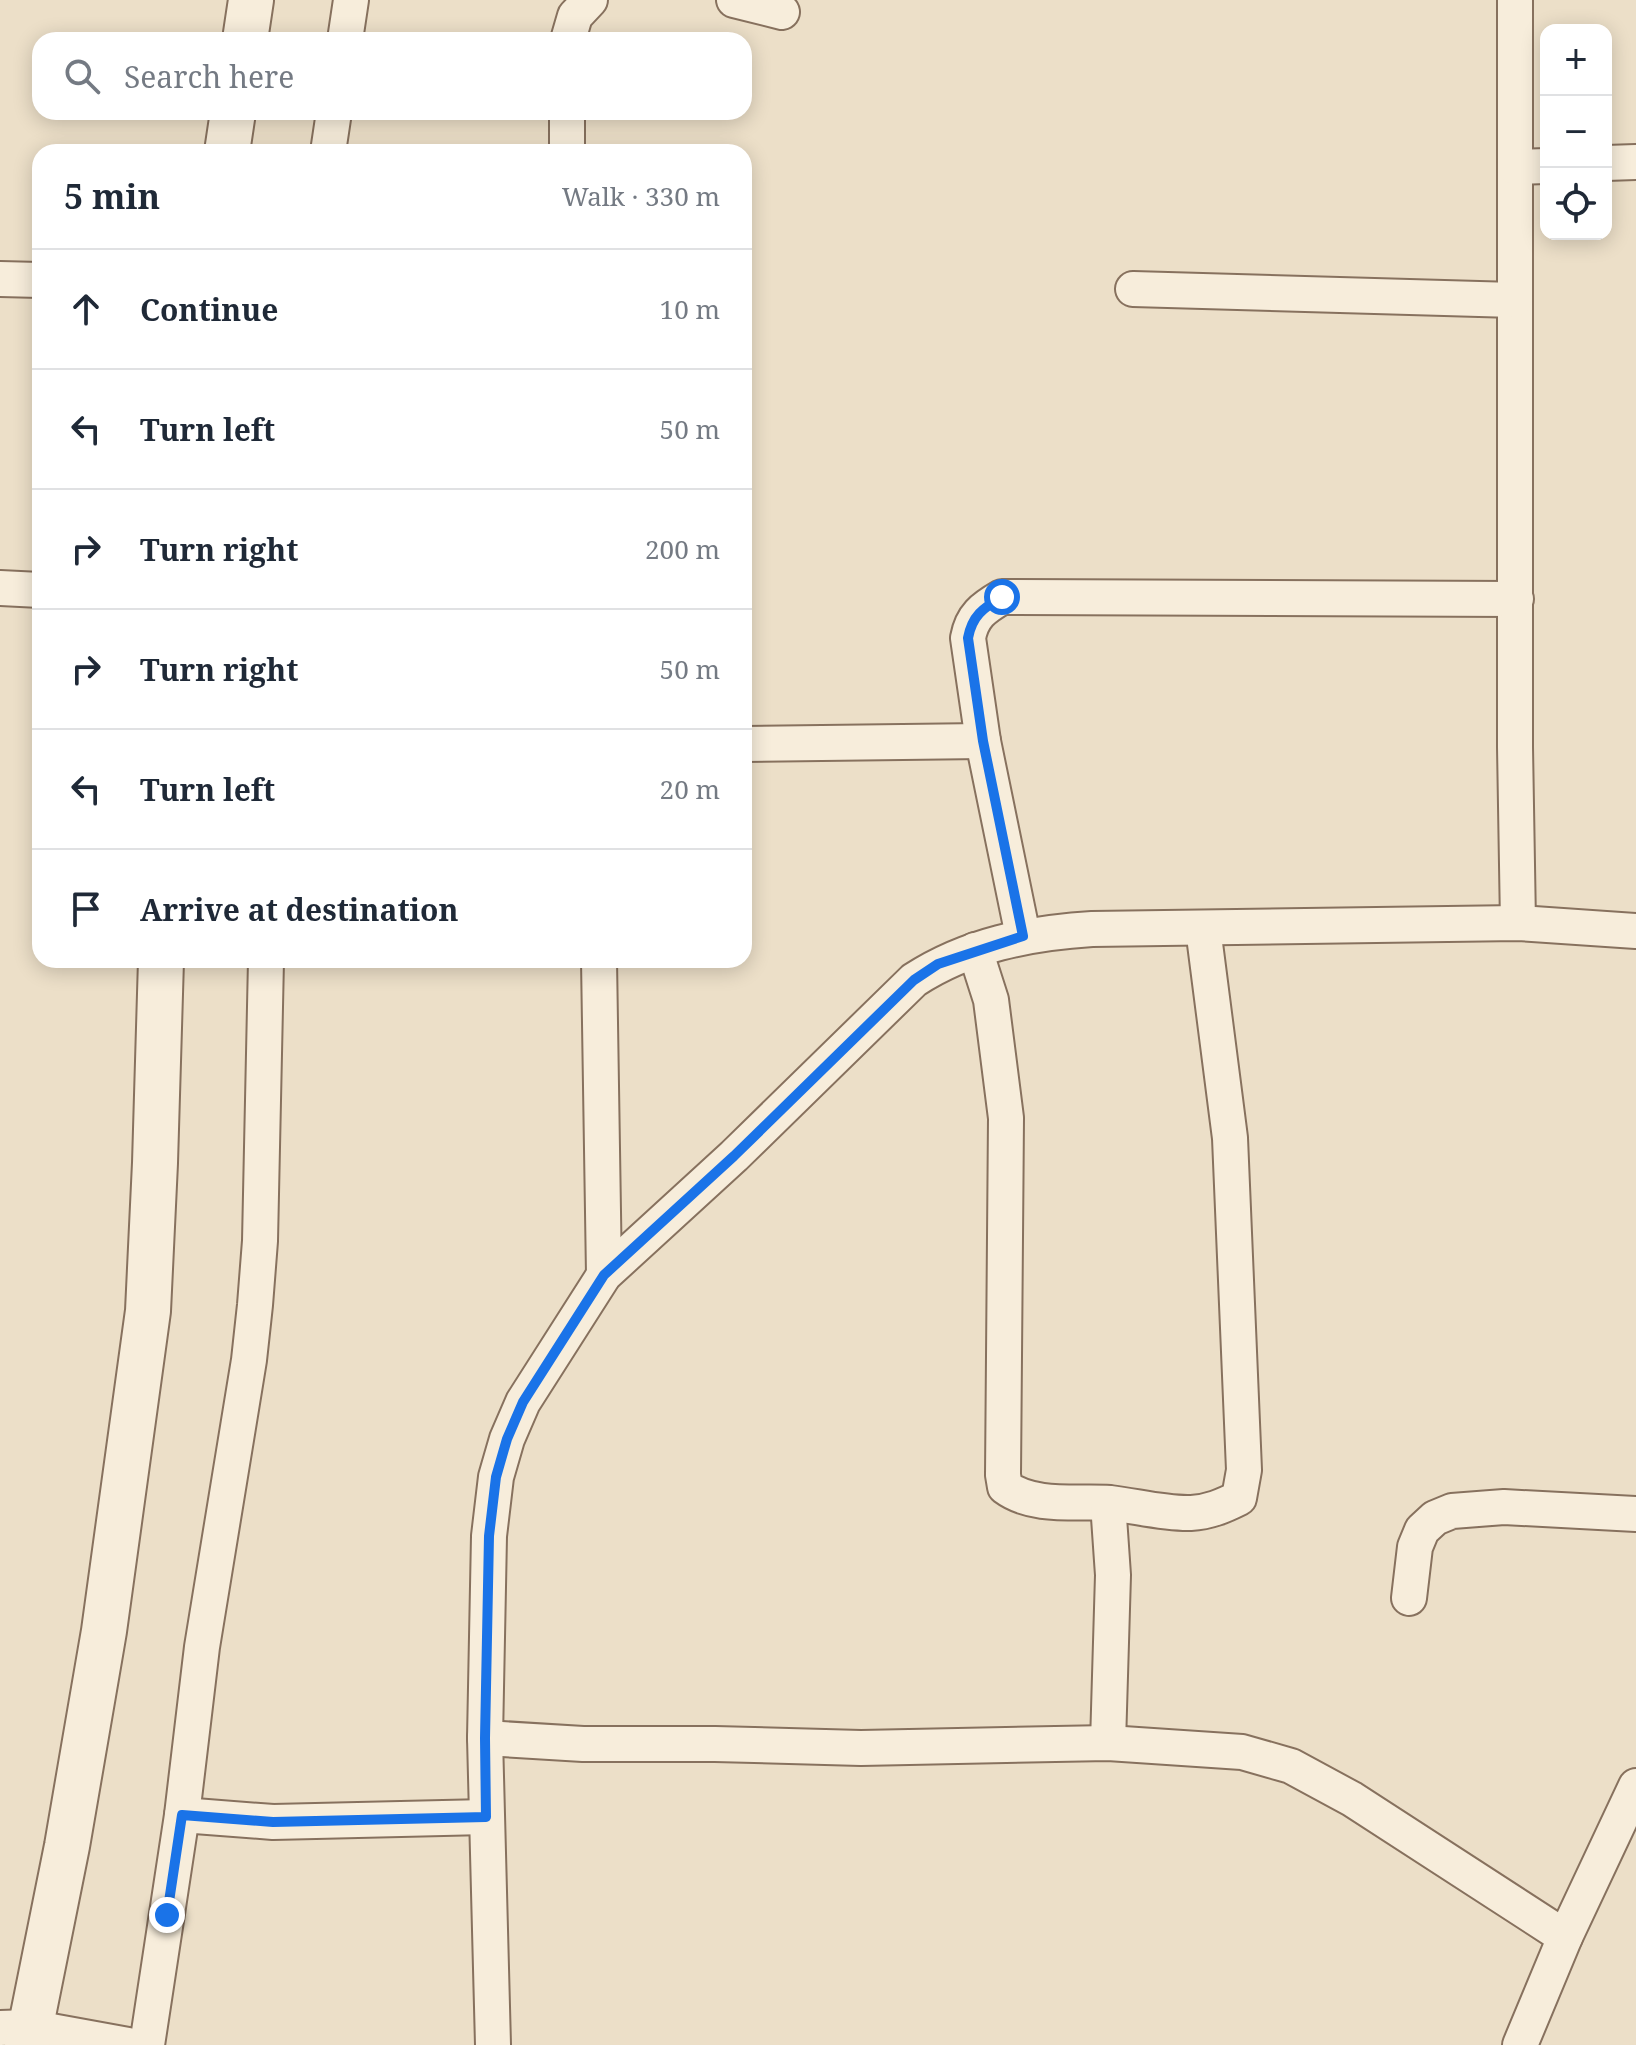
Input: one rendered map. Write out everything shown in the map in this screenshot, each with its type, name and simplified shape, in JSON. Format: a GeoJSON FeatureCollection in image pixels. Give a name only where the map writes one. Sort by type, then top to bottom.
{"type":"FeatureCollection","features":[{"type":"Feature","properties":{"kind":"street"},"geometry":{"type":"LineString","coordinates":[[246,32],[251,0]]}},
{"type":"Feature","properties":{"kind":"street"},"geometry":{"type":"LineString","coordinates":[[346,32],[351,0]]}},
{"type":"Feature","properties":{"kind":"street"},"geometry":{"type":"LineString","coordinates":[[570,32],[575,16],[590,0]]}},
{"type":"Feature","properties":{"kind":"street"},"geometry":{"type":"LineString","coordinates":[[734,0],[782,12]]}},
{"type":"Feature","properties":{"kind":"street"},"geometry":{"type":"LineString","coordinates":[[1515,0],[1530,167],[1514,300],[1518,923]]}},
{"type":"Feature","properties":{"kind":"street"},"geometry":{"type":"LineString","coordinates":[[228,144],[232,120]]}},
{"type":"Feature","properties":{"kind":"street"},"geometry":{"type":"LineString","coordinates":[[329,144],[333,120]]}},
{"type":"Feature","properties":{"kind":"street"},"geometry":{"type":"LineString","coordinates":[[567,120],[567,144]]}},
{"type":"Feature","properties":{"kind":"street"},"geometry":{"type":"LineString","coordinates":[[1612,163],[1636,162]]}},
{"type":"Feature","properties":{"kind":"street"},"geometry":{"type":"LineString","coordinates":[[0,279],[32,280]]}},
{"type":"Feature","properties":{"kind":"street"},"geometry":{"type":"LineString","coordinates":[[1133,289],[1514,300]]}},
{"type":"Feature","properties":{"kind":"street"},"geometry":{"type":"LineString","coordinates":[[0,588],[32,590]]}},
{"type":"Feature","properties":{"kind":"street"},"geometry":{"type":"LineString","coordinates":[[1023,936],[983,741],[968,638],[971,621],[984,607],[1002,597],[1516,599]]}},
{"type":"Feature","properties":{"kind":"street"},"geometry":{"type":"LineString","coordinates":[[752,744],[983,741]]}},
{"type":"Feature","properties":{"kind":"street"},"geometry":{"type":"LineString","coordinates":[[493,2045],[485,1738],[489,1536],[496,1477],[507,1439],[523,1402],[604,1275],[734,1156],[914,980],[938,964],[975,950],[1023,936],[1092,929],[1518,923],[1636,931]]}},
{"type":"Feature","properties":{"kind":"street"},"geometry":{"type":"LineString","coordinates":[[975,950],[991,1000],[1006,1118],[1005,1487],[1026,1497],[1191,1513],[1219,1509],[1239,1498],[1244,1470],[1230,1138],[1203,928]]}},
{"type":"Feature","properties":{"kind":"street"},"geometry":{"type":"LineString","coordinates":[[161,968],[148,1311],[104,1631],[67,1846],[30,2033],[131,2044],[182,1815],[202,1647],[249,1360],[260,1241],[266,968]]}},
{"type":"Feature","properties":{"kind":"street"},"geometry":{"type":"LineString","coordinates":[[599,968],[604,1275]]}},
{"type":"Feature","properties":{"kind":"street"},"geometry":{"type":"LineString","coordinates":[[1108,1503],[1113,1575],[1108,1743]]}},
{"type":"Feature","properties":{"kind":"street"},"geometry":{"type":"LineString","coordinates":[[1409,1598],[1415,1547],[1422,1530],[1435,1518],[1452,1511],[1504,1507],[1636,1514]]}},
{"type":"Feature","properties":{"kind":"street"},"geometry":{"type":"LineString","coordinates":[[485,1738],[583,1744],[861,1748],[1108,1743],[1242,1752],[1291,1766],[1352,1799],[1565,1937]]}},
{"type":"Feature","properties":{"kind":"street"},"geometry":{"type":"LineString","coordinates":[[1520,2045],[1565,1937],[1636,1786]]}},
{"type":"Feature","properties":{"kind":"street"},"geometry":{"type":"LineString","coordinates":[[182,1815],[273,1822],[486,1817]]}},
{"type":"Feature","properties":{"kind":"route"},"geometry":{"type":"LineString","coordinates":[[167,1915],[182,1815],[273,1822],[486,1817],[489,1536],[496,1477],[507,1439],[523,1402],[604,1275],[734,1156],[914,980],[938,964],[1023,936],[983,741],[968,638],[971,621],[984,607],[1002,597]]}}]}
